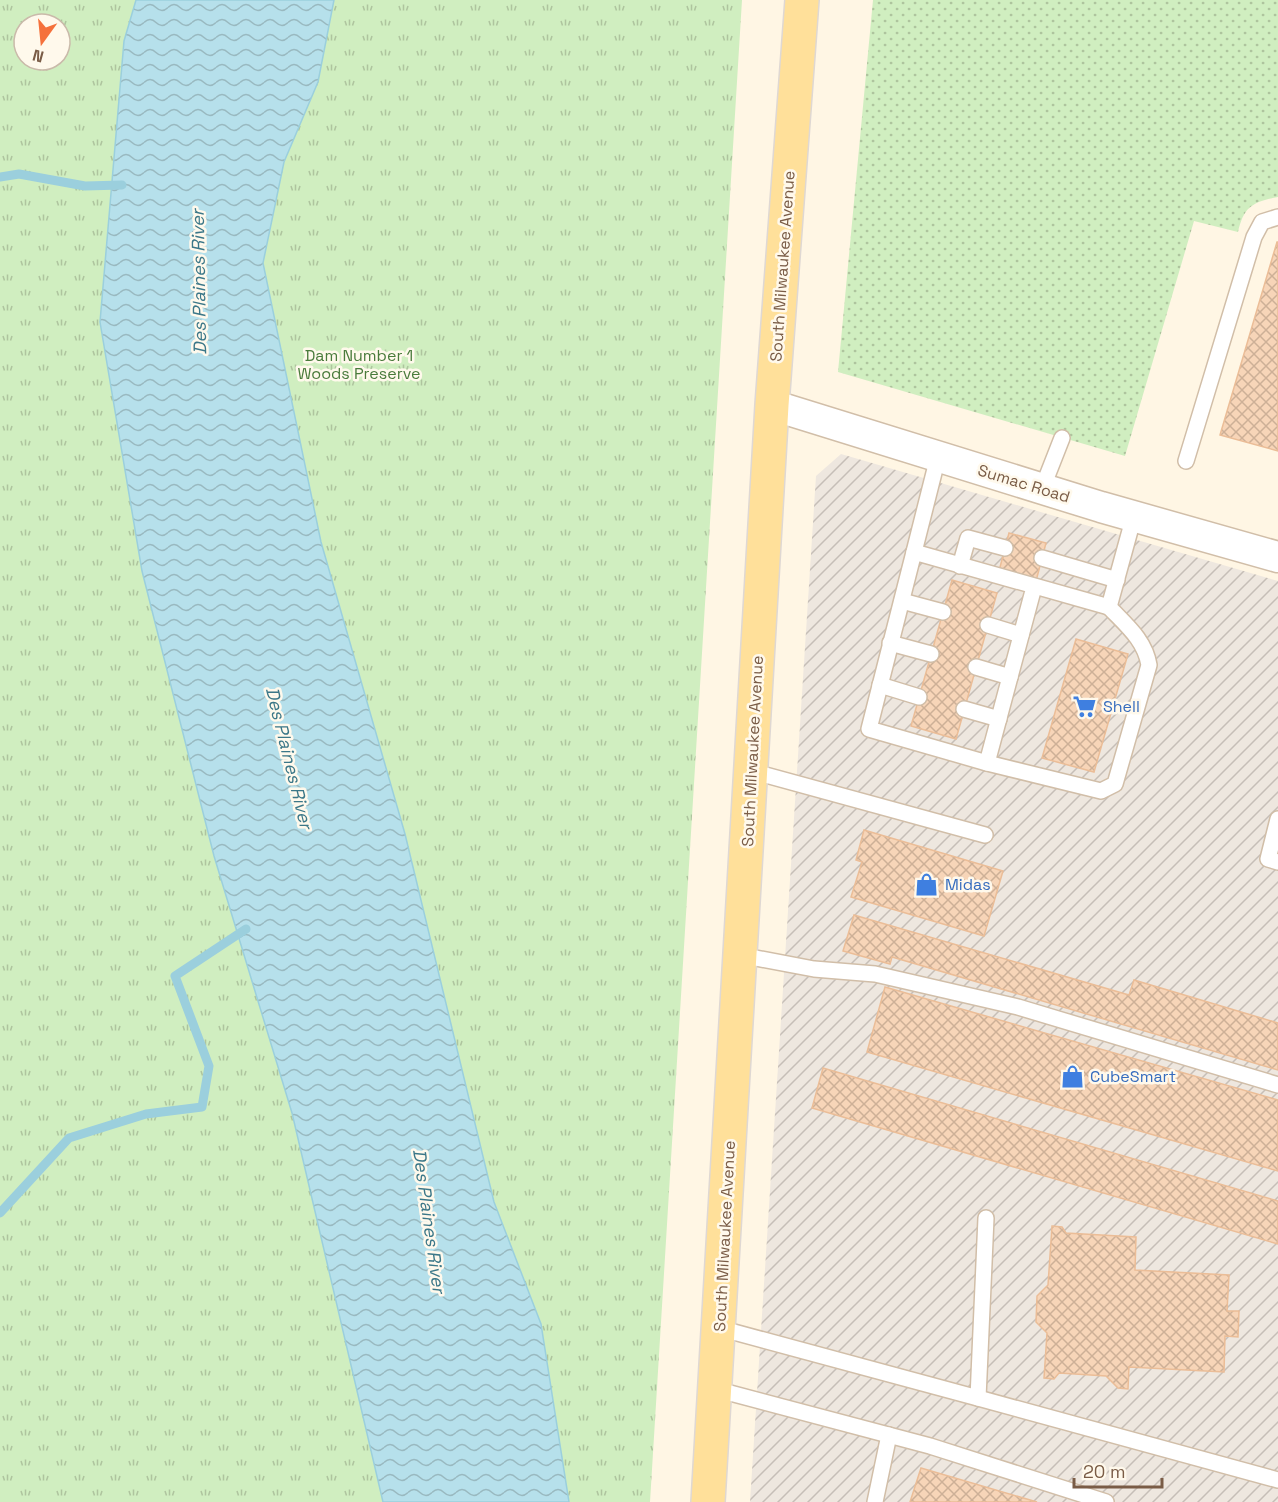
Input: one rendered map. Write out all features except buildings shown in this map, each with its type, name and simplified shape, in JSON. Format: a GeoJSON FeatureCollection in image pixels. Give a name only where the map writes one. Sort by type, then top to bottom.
{"type":"FeatureCollection","features":[{"type":"Feature","properties":{"kind":"main road","name":"South Milwaukee Avenue"},"geometry":{"type":"LineString","coordinates":[[708,1502],[772,405],[802,0]]}},
{"type":"Feature","properties":{"kind":"street","name":"Sumac Road"},"geometry":{"type":"LineString","coordinates":[[772,405],[1042,489],[1278,557]]}},
{"type":"Feature","properties":{"kind":"lane"},"geometry":{"type":"LineString","coordinates":[[1186,460],[1254,237],[1262,222],[1278,217]]}},
{"type":"Feature","properties":{"kind":"lane"},"geometry":{"type":"LineString","coordinates":[[1042,489],[1062,438]]}},
{"type":"Feature","properties":{"kind":"lane"},"geometry":{"type":"LineString","coordinates":[[914,552],[1109,607],[1140,639],[1147,653],[1149,665],[1115,784],[1101,791],[987,764],[869,729],[938,457]]}},
{"type":"Feature","properties":{"kind":"lane"},"geometry":{"type":"LineString","coordinates":[[1109,607],[1134,516]]}},
{"type":"Feature","properties":{"kind":"lane"},"geometry":{"type":"LineString","coordinates":[[960,566],[968,538],[1005,548]]}},
{"type":"Feature","properties":{"kind":"lane"},"geometry":{"type":"LineString","coordinates":[[1042,558],[1117,580]]}},
{"type":"Feature","properties":{"kind":"lane"},"geometry":{"type":"LineString","coordinates":[[987,764],[1034,586]]}},
{"type":"Feature","properties":{"kind":"lane"},"geometry":{"type":"LineString","coordinates":[[902,601],[943,612]]}},
{"type":"Feature","properties":{"kind":"lane"},"geometry":{"type":"LineString","coordinates":[[988,625],[1021,635]]}},
{"type":"Feature","properties":{"kind":"lane"},"geometry":{"type":"LineString","coordinates":[[890,643],[931,654]]}},
{"type":"Feature","properties":{"kind":"lane"},"geometry":{"type":"LineString","coordinates":[[976,667],[1010,677]]}},
{"type":"Feature","properties":{"kind":"lane"},"geometry":{"type":"LineString","coordinates":[[880,685],[919,697]]}},
{"type":"Feature","properties":{"kind":"lane"},"geometry":{"type":"LineString","coordinates":[[964,710],[999,719]]}},
{"type":"Feature","properties":{"kind":"lane"},"geometry":{"type":"LineString","coordinates":[[751,771],[985,835]]}},
{"type":"Feature","properties":{"kind":"lane"},"geometry":{"type":"LineString","coordinates":[[1278,819],[1268,859],[1278,862]]}},
{"type":"Feature","properties":{"kind":"lane"},"geometry":{"type":"LineString","coordinates":[[740,955],[814,969],[875,974],[1018,1007],[1278,1085]]}},
{"type":"Feature","properties":{"kind":"lane"},"geometry":{"type":"LineString","coordinates":[[978,1398],[986,1218]]}},
{"type":"Feature","properties":{"kind":"lane"},"geometry":{"type":"LineString","coordinates":[[718,1328],[1278,1480]]}},
{"type":"Feature","properties":{"kind":"lane"},"geometry":{"type":"LineString","coordinates":[[715,1389],[889,1435],[1106,1502]]}},
{"type":"Feature","properties":{"kind":"lane"},"geometry":{"type":"LineString","coordinates":[[875,1502],[889,1435]]}},
{"type":"Feature","properties":{"kind":"shaded area"},"geometry":{"type":"Polygon","coordinates":[[[841,454],[1278,581],[1278,1502],[750,1502],[816,476],[841,454]]]}},
{"type":"Feature","properties":{"kind":"green space","name":"Dam Number 1 Woods Preserve"},"geometry":{"type":"Polygon","coordinates":[[[0,0],[742,0],[650,1502],[0,1502],[0,0]]]}},
{"type":"Feature","properties":{"kind":"green space"},"geometry":{"type":"Polygon","coordinates":[[[873,0],[1278,0],[1278,197],[1256,203],[1251,207],[1243,216],[1238,232],[1194,221],[1125,456],[838,372],[873,0]]]}},
{"type":"Feature","properties":{"kind":"water","name":"Des Plaines River"},"geometry":{"type":"Polygon","coordinates":[[[136,0],[334,0],[318,82],[284,162],[263,263],[321,542],[405,834],[494,1202],[541,1324],[569,1502],[383,1502],[292,1113],[214,856],[142,571],[100,322],[124,41],[136,0]]]}},
{"type":"Feature","properties":{"kind":"waterway"},"geometry":{"type":"LineString","coordinates":[[0,177],[19,174],[85,186],[122,185]]}},
{"type":"Feature","properties":{"kind":"waterway"},"geometry":{"type":"LineString","coordinates":[[0,1213],[69,1138],[146,1114],[202,1107],[209,1066],[175,976],[246,929]]}},
{"type":"Feature","properties":{"kind":"place","name":"Shell"},"geometry":{"type":"Point","coordinates":[1085,706]}},
{"type":"Feature","properties":{"kind":"place","name":"Midas"},"geometry":{"type":"Point","coordinates":[927,884]}},
{"type":"Feature","properties":{"kind":"place","name":"CubeSmart"},"geometry":{"type":"Point","coordinates":[1072,1076]}}]}
